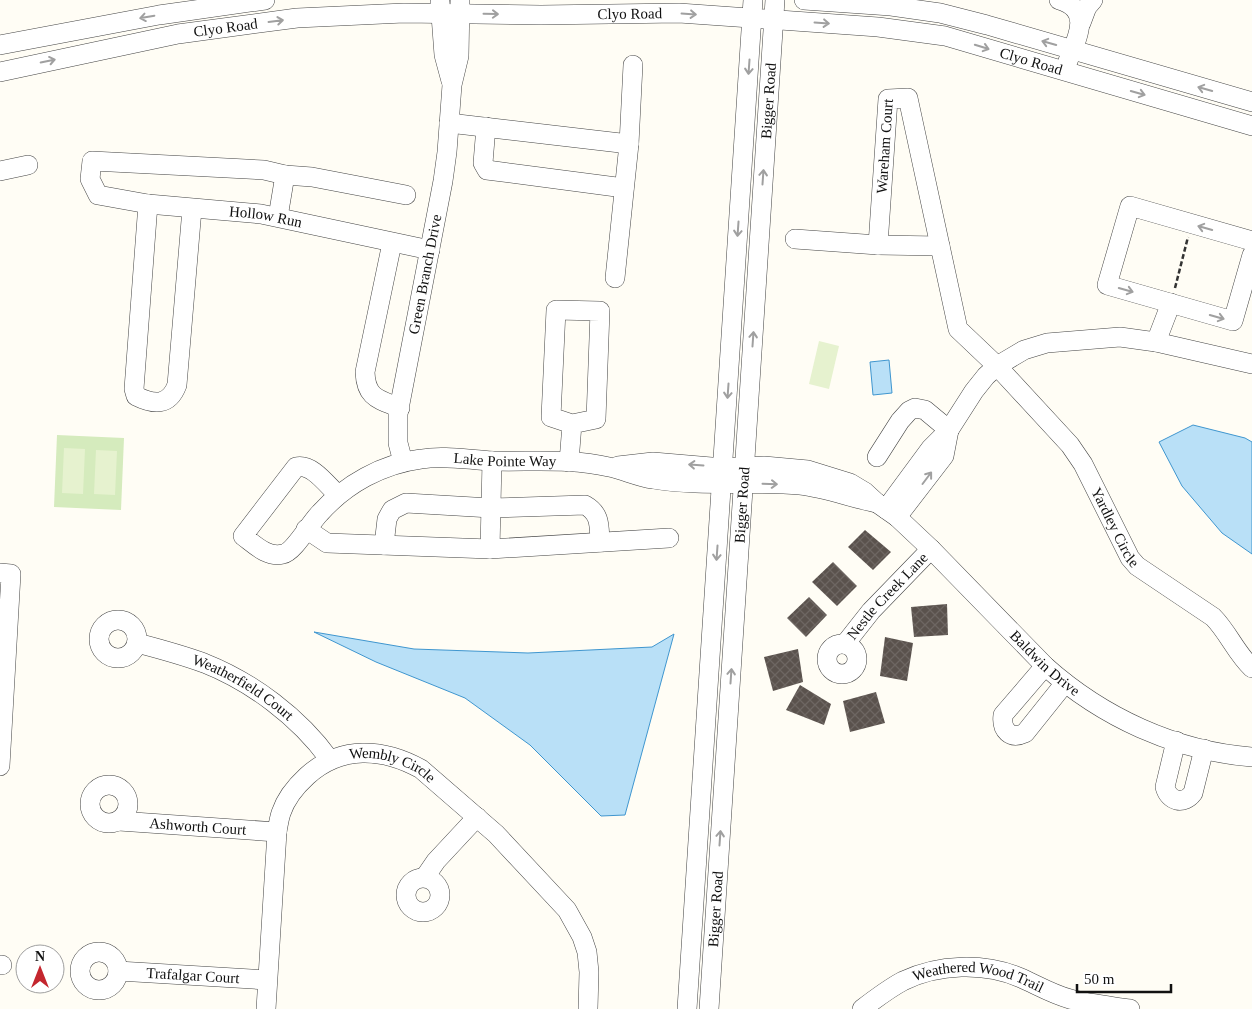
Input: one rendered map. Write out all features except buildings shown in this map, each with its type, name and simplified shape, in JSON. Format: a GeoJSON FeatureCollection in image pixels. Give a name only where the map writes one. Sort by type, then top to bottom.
{"type":"FeatureCollection","features":[{"type":"Feature","properties":{"kind":"street","name":"Clyo Road"},"geometry":{"type":"LineString","coordinates":[[0,45],[173,6],[265,0]]}},
{"type":"Feature","properties":{"kind":"street","name":"Bigger Road"},"geometry":{"type":"LineString","coordinates":[[709,1009],[775,0]]}},
{"type":"Feature","properties":{"kind":"street","name":"Clyo Road"},"geometry":{"type":"LineString","coordinates":[[804,0],[891,6],[940,13],[1252,102]]}},
{"type":"Feature","properties":{"kind":"street"},"geometry":{"type":"LineString","coordinates":[[1059,0],[1068,3],[1078,14],[1081,23]]}},
{"type":"Feature","properties":{"kind":"street"},"geometry":{"type":"LineString","coordinates":[[1064,72],[1078,38],[1087,7],[1093,0]]}},
{"type":"Feature","properties":{"kind":"street"},"geometry":{"type":"LineString","coordinates":[[173,6],[178,34]]}},
{"type":"Feature","properties":{"kind":"street","name":"Clyo Road"},"geometry":{"type":"LineString","coordinates":[[0,72],[178,34],[296,18],[404,13],[440,7],[593,8],[679,13],[752,9],[774,20],[878,27],[945,36],[1252,126]]}},
{"type":"Feature","properties":{"kind":"street","name":"Green Branch Drive"},"geometry":{"type":"LineString","coordinates":[[440,7],[444,55],[452,85]]}},
{"type":"Feature","properties":{"kind":"street","name":"Green Branch Drive"},"geometry":{"type":"LineString","coordinates":[[403,462],[398,430],[400,408],[443,181],[452,85],[459,56],[460,7]]}},
{"type":"Feature","properties":{"kind":"street","name":"Bigger Road"},"geometry":{"type":"LineString","coordinates":[[687,1009],[752,9]]}},
{"type":"Feature","properties":{"kind":"street"},"geometry":{"type":"LineString","coordinates":[[615,278],[629,144],[633,65]]}},
{"type":"Feature","properties":{"kind":"street","name":"Wareham Court"},"geometry":{"type":"LineString","coordinates":[[878,245],[888,99],[908,98],[958,329],[997,366]]}},
{"type":"Feature","properties":{"kind":"street"},"geometry":{"type":"LineString","coordinates":[[449,123],[629,144]]}},
{"type":"Feature","properties":{"kind":"street"},"geometry":{"type":"LineString","coordinates":[[486,127],[483,163],[487,170],[624,188]]}},
{"type":"Feature","properties":{"kind":"street","name":"Hollow Run"},"geometry":{"type":"LineString","coordinates":[[285,175],[264,170],[92,161],[90,179],[98,195],[148,204],[278,217],[430,250]]}},
{"type":"Feature","properties":{"kind":"street"},"geometry":{"type":"LineString","coordinates":[[0,171],[28,165]]}},
{"type":"Feature","properties":{"kind":"street"},"geometry":{"type":"LineString","coordinates":[[278,217],[285,175],[312,177],[406,195]]}},
{"type":"Feature","properties":{"kind":"street"},"geometry":{"type":"LineString","coordinates":[[148,204],[134,389],[136,396],[152,402],[168,399],[173,395],[177,385],[192,209]]}},
{"type":"Feature","properties":{"kind":"street"},"geometry":{"type":"LineString","coordinates":[[1252,242],[1130,206],[1107,285],[1233,321],[1252,255]]}},
{"type":"Feature","properties":{"kind":"street"},"geometry":{"type":"LineString","coordinates":[[795,239],[878,245],[940,246]]}},
{"type":"Feature","properties":{"kind":"street"},"geometry":{"type":"LineString","coordinates":[[392,243],[365,372],[365,382],[368,391],[374,398],[400,408]]}},
{"type":"Feature","properties":{"kind":"street"},"geometry":{"type":"LineString","coordinates":[[1156,342],[1170,303]]}},
{"type":"Feature","properties":{"kind":"street"},"geometry":{"type":"LineString","coordinates":[[556,310],[600,311],[596,418],[572,424],[551,417],[556,310]]}},
{"type":"Feature","properties":{"kind":"street"},"geometry":{"type":"LineString","coordinates":[[722,475],[744,476],[818,488],[887,510],[931,448],[949,430],[974,390],[997,366],[1024,350],[1047,343],[1120,337],[1139,338],[1252,364]]}},
{"type":"Feature","properties":{"kind":"street","name":"Yardley Circle"},"geometry":{"type":"LineString","coordinates":[[997,366],[1070,445],[1083,464],[1130,558],[1138,566],[1213,617],[1252,668]]}},
{"type":"Feature","properties":{"kind":"street"},"geometry":{"type":"LineString","coordinates":[[877,457],[900,421],[909,411],[915,408],[932,414],[949,430]]}},
{"type":"Feature","properties":{"kind":"street"},"geometry":{"type":"LineString","coordinates":[[569,462],[572,424]]}},
{"type":"Feature","properties":{"kind":"street","name":"Lake Pointe Way"},"geometry":{"type":"LineString","coordinates":[[338,495],[310,469],[302,466],[296,467],[243,536],[273,555],[287,553],[293,548],[319,513],[338,495],[376,471],[422,458],[451,457],[569,462],[609,467],[652,479],[722,475]]}},
{"type":"Feature","properties":{"kind":"street"},"geometry":{"type":"LineString","coordinates":[[490,548],[492,460]]}},
{"type":"Feature","properties":{"kind":"street"},"geometry":{"type":"LineString","coordinates":[[384,545],[387,519],[392,510],[406,503],[491,508],[585,505],[597,515],[600,542]]}},
{"type":"Feature","properties":{"kind":"street","name":"Baldwin Drive"},"geometry":{"type":"LineString","coordinates":[[887,510],[932,549],[1044,666],[1103,709],[1126,722],[1176,741],[1234,755],[1252,756]]}},
{"type":"Feature","properties":{"kind":"street"},"geometry":{"type":"LineString","coordinates":[[306,529],[327,543],[490,548],[669,538]]}},
{"type":"Feature","properties":{"kind":"street","name":"Nestle Creek Lane"},"geometry":{"type":"LineString","coordinates":[[845,644],[871,611],[932,549]]}},
{"type":"Feature","properties":{"kind":"street"},"geometry":{"type":"LineString","coordinates":[[0,766],[5,573]]}},
{"type":"Feature","properties":{"kind":"street","name":"Weatherfield Court"},"geometry":{"type":"LineString","coordinates":[[137,643],[179,654],[205,664],[252,688],[284,711],[303,728],[318,743],[330,760]]}},
{"type":"Feature","properties":{"kind":"street"},"geometry":{"type":"LineString","coordinates":[[1044,666],[1003,715],[1002,723],[1007,732],[1014,735],[1025,733],[1065,683]]}},
{"type":"Feature","properties":{"kind":"street"},"geometry":{"type":"LineString","coordinates":[[1176,741],[1165,787],[1167,793],[1176,800],[1190,798],[1193,793],[1204,749]]}},
{"type":"Feature","properties":{"kind":"street","name":"Wembly Circle"},"geometry":{"type":"LineString","coordinates":[[266,1009],[277,832],[281,813],[298,784],[313,771],[330,760],[362,752],[385,754],[407,761],[421,769],[496,834],[567,910],[576,923],[587,952],[589,972],[588,1009]]}},
{"type":"Feature","properties":{"kind":"street"},"geometry":{"type":"LineString","coordinates":[[425,878],[436,861],[477,817]]}},
{"type":"Feature","properties":{"kind":"street","name":"Ashworth Court"},"geometry":{"type":"LineString","coordinates":[[119,821],[277,832]]}},
{"type":"Feature","properties":{"kind":"street","name":"Weathered Wood Trail"},"geometry":{"type":"LineString","coordinates":[[862,1009],[903,981],[926,972],[944,968],[966,967],[1006,972],[1071,1000],[1130,1009]]}},
{"type":"Feature","properties":{"kind":"street","name":"Trafalgar Court"},"geometry":{"type":"LineString","coordinates":[[118,971],[267,980]]}},
{"type":"Feature","properties":{"kind":"path"},"geometry":{"type":"LineString","coordinates":[[1170,303],[1192,224]]}},
{"type":"Feature","properties":{"kind":"green space"},"geometry":{"type":"Polygon","coordinates":[[[819,341],[839,346],[829,389],[809,384],[819,341]]]}},
{"type":"Feature","properties":{"kind":"green space"},"geometry":{"type":"Polygon","coordinates":[[[57,435],[124,438],[121,510],[54,507],[57,435]]]}},
{"type":"Feature","properties":{"kind":"green space"},"geometry":{"type":"Polygon","coordinates":[[[64,448],[85,449],[83,494],[62,493],[64,448]]]}},
{"type":"Feature","properties":{"kind":"green space"},"geometry":{"type":"Polygon","coordinates":[[[96,450],[117,451],[115,495],[94,494],[96,450]]]}},
{"type":"Feature","properties":{"kind":"water"},"geometry":{"type":"Polygon","coordinates":[[[889,360],[892,393],[873,395],[870,362],[889,360]]]}},
{"type":"Feature","properties":{"kind":"water"},"geometry":{"type":"Polygon","coordinates":[[[1193,425],[1245,438],[1252,442],[1252,554],[1222,533],[1182,486],[1159,442],[1193,425]]]}},
{"type":"Feature","properties":{"kind":"water"},"geometry":{"type":"Polygon","coordinates":[[[314,632],[414,649],[528,653],[652,647],[674,634],[625,815],[601,816],[530,745],[465,698],[376,662],[314,632]]]}}]}
